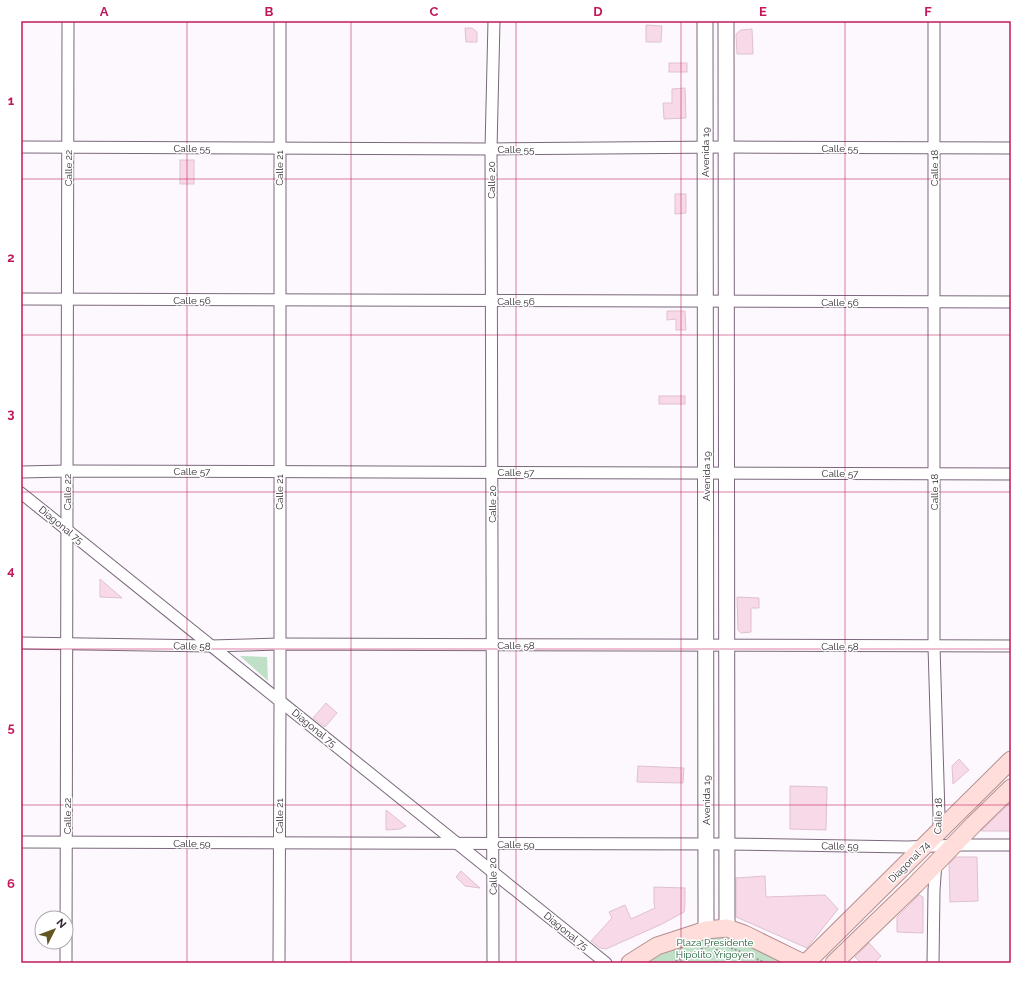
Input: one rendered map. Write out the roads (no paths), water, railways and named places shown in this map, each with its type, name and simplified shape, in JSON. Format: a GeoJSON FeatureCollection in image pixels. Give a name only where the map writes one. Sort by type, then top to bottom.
{"type":"FeatureCollection","features":[{"type":"Feature","properties":{"kind":"main road","name":"Avenida 19"},"geometry":{"type":"LineString","coordinates":[[705,21],[706,844],[717,933]]}},
{"type":"Feature","properties":{"kind":"main road","name":"Avenida 19"},"geometry":{"type":"LineString","coordinates":[[717,933],[726,844],[726,21]]}},
{"type":"Feature","properties":{"kind":"main road","name":"Diagonal 74"},"geometry":{"type":"LineString","coordinates":[[834,963],[936,863],[938,842],[1011,760]]}},
{"type":"Feature","properties":{"kind":"main road","name":"Diagonal 74"},"geometry":{"type":"LineString","coordinates":[[805,963],[938,842],[1011,788]]}},
{"type":"Feature","properties":{"kind":"main road"},"geometry":{"type":"LineString","coordinates":[[630,963],[657,946],[717,933],[744,934],[805,963]]}},
{"type":"Feature","properties":{"kind":"street","name":"Calle 22"},"geometry":{"type":"LineString","coordinates":[[66,963],[68,21]]}},
{"type":"Feature","properties":{"kind":"street","name":"Calle 21"},"geometry":{"type":"LineString","coordinates":[[279,963],[280,21]]}},
{"type":"Feature","properties":{"kind":"street","name":"Calle 20"},"geometry":{"type":"LineString","coordinates":[[493,963],[491,149],[494,21]]}},
{"type":"Feature","properties":{"kind":"street","name":"Calle 18"},"geometry":{"type":"LineString","coordinates":[[934,21],[934,646],[940,815],[938,842]]}},
{"type":"Feature","properties":{"kind":"street","name":"Calle 55"},"geometry":{"type":"LineString","coordinates":[[21,147],[491,149],[705,147],[1011,148]]}},
{"type":"Feature","properties":{"kind":"street","name":"Calle 56"},"geometry":{"type":"LineString","coordinates":[[21,299],[1011,302]]}},
{"type":"Feature","properties":{"kind":"street","name":"Calle 57"},"geometry":{"type":"LineString","coordinates":[[21,472],[279,471],[1011,474]]}},
{"type":"Feature","properties":{"kind":"street","name":"Diagonal 75"},"geometry":{"type":"LineString","coordinates":[[21,493],[606,963]]}},
{"type":"Feature","properties":{"kind":"street","name":"Calle 58"},"geometry":{"type":"LineString","coordinates":[[21,643],[211,646],[279,644],[1011,646]]}},
{"type":"Feature","properties":{"kind":"street","name":"Calle 59"},"geometry":{"type":"LineString","coordinates":[[21,842],[726,844],[907,847],[938,842],[1011,845]]}},
{"type":"Feature","properties":{"kind":"street"},"geometry":{"type":"LineString","coordinates":[[933,963],[936,863]]}},
{"type":"Feature","properties":{"kind":"park label","name":"Plaza Presidente Hipólito Yrigoyen"},"geometry":{"type":"Point","coordinates":[715,948]}}]}
